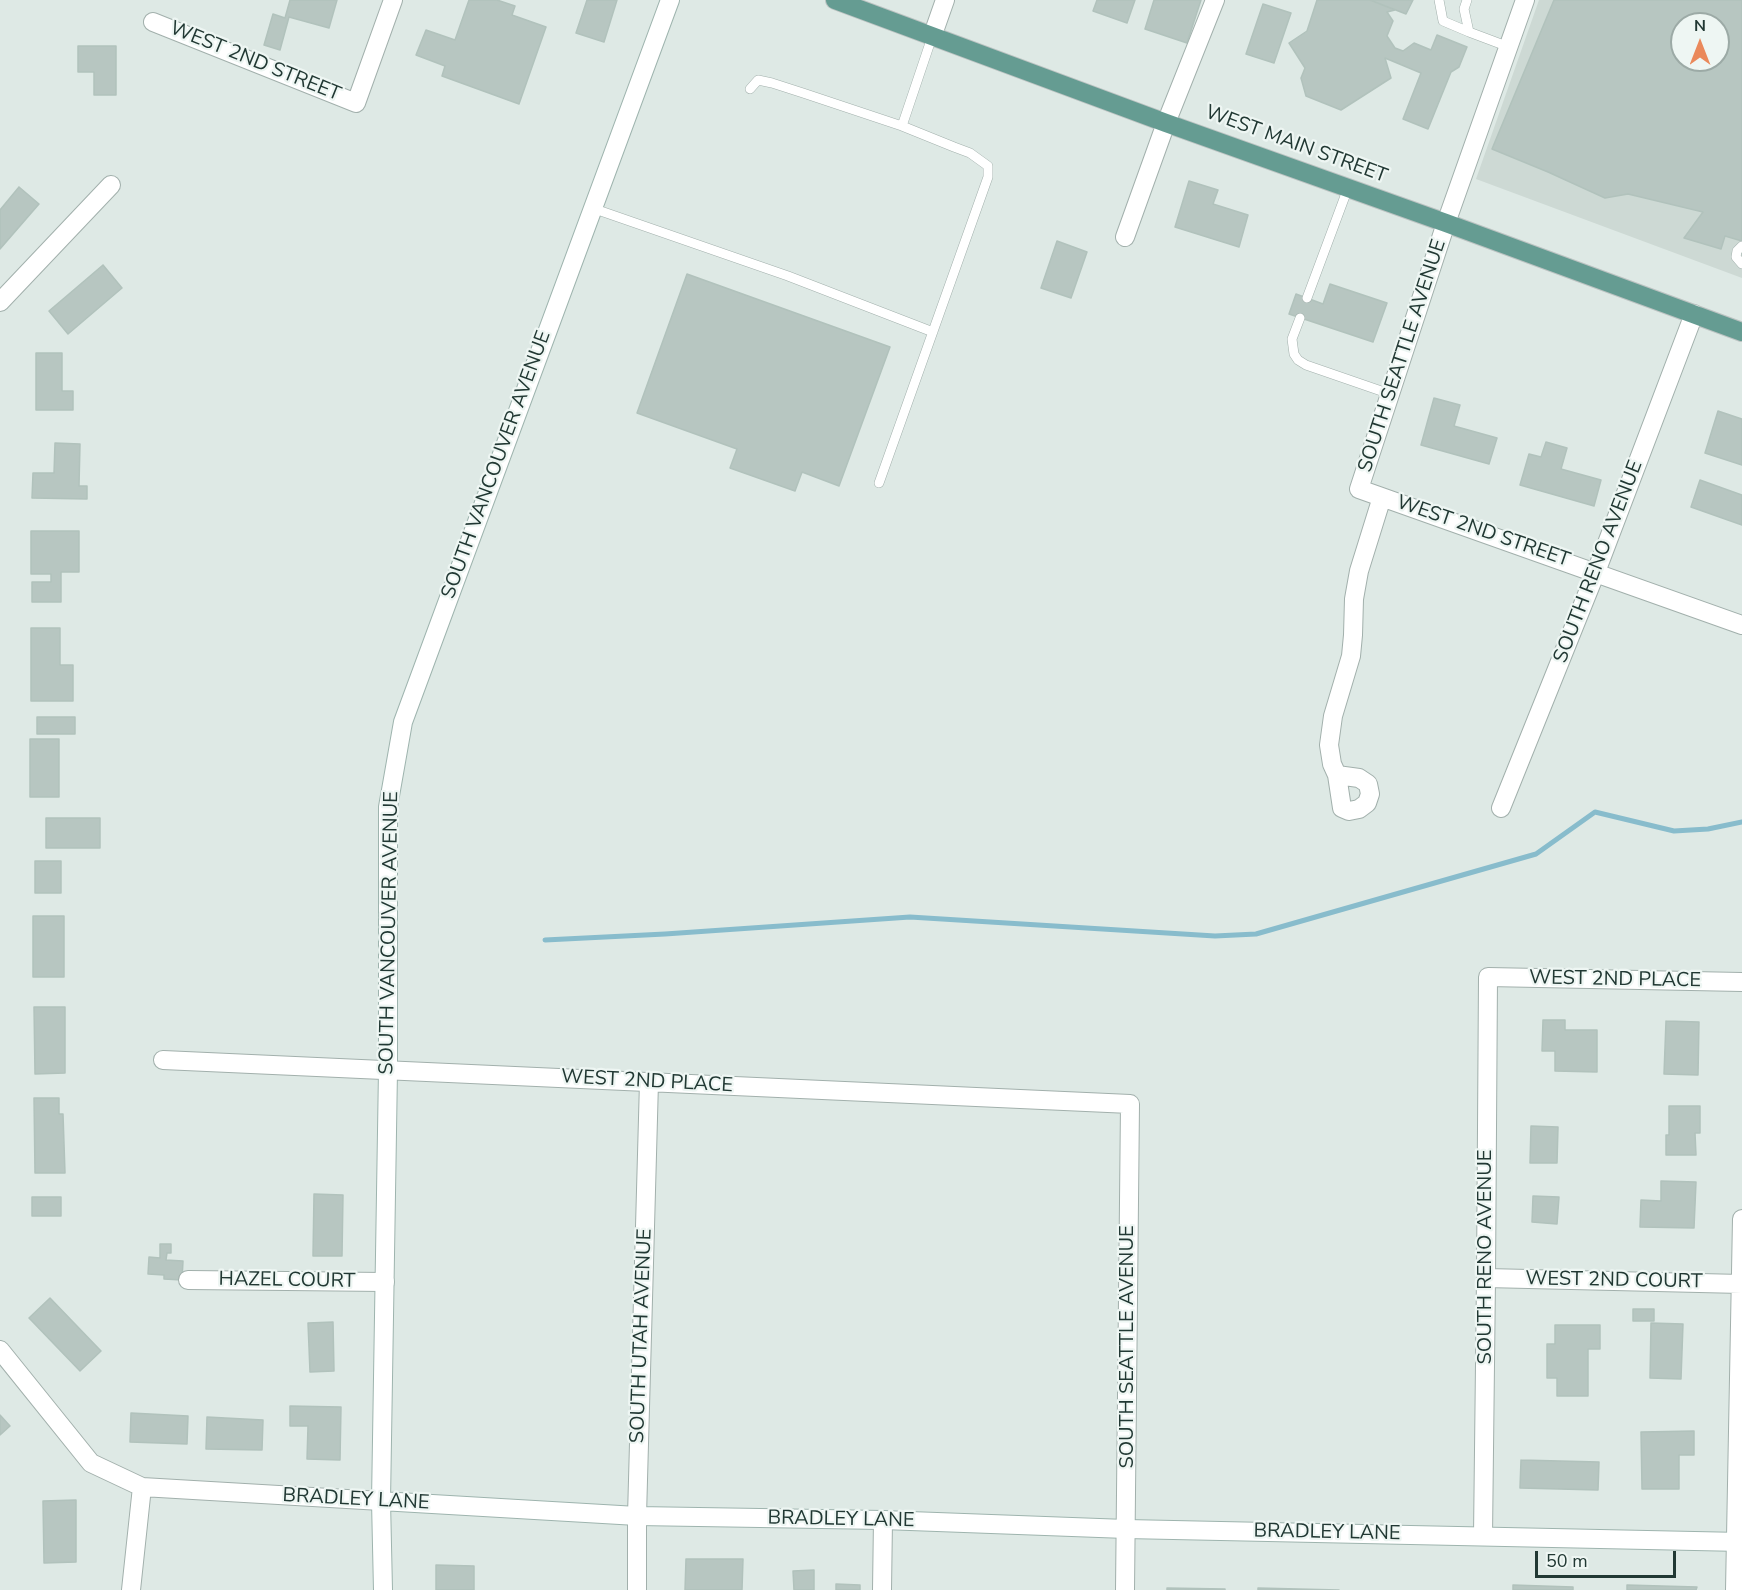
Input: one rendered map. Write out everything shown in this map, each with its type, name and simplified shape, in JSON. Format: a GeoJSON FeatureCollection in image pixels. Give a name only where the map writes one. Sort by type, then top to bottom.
{"type":"FeatureCollection","features":[{"type":"Feature","properties":{"kind":"main road","name":"WEST MAIN STREET"},"geometry":{"type":"LineString","coordinates":[[835,0],[1742,332]]}},
{"type":"Feature","properties":{"kind":"street","name":"WEST 2ND STREET"},"geometry":{"type":"LineString","coordinates":[[153,22],[356,103],[393,0]]}},
{"type":"Feature","properties":{"kind":"street","name":"SOUTH VANCOUVER AVENUE"},"geometry":{"type":"LineString","coordinates":[[383,1590],[381,1501],[388,1070],[388,807],[403,722],[669,0]]}},
{"type":"Feature","properties":{"kind":"street"},"geometry":{"type":"LineString","coordinates":[[932,37],[945,0]]}},
{"type":"Feature","properties":{"kind":"street"},"geometry":{"type":"LineString","coordinates":[[1125,237],[1166,123],[1215,0]]}},
{"type":"Feature","properties":{"kind":"street","name":"SOUTH SEATTLE AVENUE"},"geometry":{"type":"LineString","coordinates":[[1359,489],[1446,223],[1525,0]]}},
{"type":"Feature","properties":{"kind":"street"},"geometry":{"type":"LineString","coordinates":[[0,302],[111,184]]}},
{"type":"Feature","properties":{"kind":"street","name":"SOUTH RENO AVENUE"},"geometry":{"type":"LineString","coordinates":[[1501,808],[1596,572],[1694,314]]}},
{"type":"Feature","properties":{"kind":"street","name":"WEST 2ND STREET"},"geometry":{"type":"LineString","coordinates":[[1359,489],[1742,625]]}},
{"type":"Feature","properties":{"kind":"street"},"geometry":{"type":"LineString","coordinates":[[1337,775],[1332,764],[1329,745],[1333,716],[1351,656],[1354,599],[1359,571],[1382,497]]}},
{"type":"Feature","properties":{"kind":"street","name":"WEST 2ND PLACE"},"geometry":{"type":"LineString","coordinates":[[1488,977],[1742,982]]}},
{"type":"Feature","properties":{"kind":"street","name":"SOUTH RENO AVENUE"},"geometry":{"type":"LineString","coordinates":[[1483,1536],[1488,977]]}},
{"type":"Feature","properties":{"kind":"street","name":"WEST 2ND PLACE"},"geometry":{"type":"LineString","coordinates":[[164,1060],[1130,1104]]}},
{"type":"Feature","properties":{"kind":"street","name":"SOUTH UTAH AVENUE"},"geometry":{"type":"LineString","coordinates":[[637,1590],[649,1082]]}},
{"type":"Feature","properties":{"kind":"street","name":"SOUTH SEATTLE AVENUE"},"geometry":{"type":"LineString","coordinates":[[1125,1590],[1130,1104]]}},
{"type":"Feature","properties":{"kind":"street"},"geometry":{"type":"LineString","coordinates":[[1735,1590],[1739,1542],[1742,1219]]}},
{"type":"Feature","properties":{"kind":"street","name":"WEST 2ND COURT"},"geometry":{"type":"LineString","coordinates":[[1486,1278],[1741,1284]]}},
{"type":"Feature","properties":{"kind":"street","name":"HAZEL COURT"},"geometry":{"type":"LineString","coordinates":[[189,1280],[385,1282]]}},
{"type":"Feature","properties":{"kind":"street","name":"BRADLEY LANE"},"geometry":{"type":"LineString","coordinates":[[0,1350],[91,1463],[142,1487],[637,1516],[883,1520],[1126,1529],[1739,1542]]}},
{"type":"Feature","properties":{"kind":"street"},"geometry":{"type":"LineString","coordinates":[[132,1590],[142,1487]]}},
{"type":"Feature","properties":{"kind":"street"},"geometry":{"type":"LineString","coordinates":[[882,1590],[883,1520]]}},
{"type":"Feature","properties":{"kind":"lane"},"geometry":{"type":"LineString","coordinates":[[1439,0],[1443,21],[1509,47]]}},
{"type":"Feature","properties":{"kind":"lane"},"geometry":{"type":"LineString","coordinates":[[1467,0],[1464,9],[1469,32]]}},
{"type":"Feature","properties":{"kind":"lane"},"geometry":{"type":"LineString","coordinates":[[902,126],[932,37]]}},
{"type":"Feature","properties":{"kind":"lane"},"geometry":{"type":"LineString","coordinates":[[750,89],[758,81],[772,83],[902,126],[970,153],[988,166],[988,177],[879,483]]}},
{"type":"Feature","properties":{"kind":"lane"},"geometry":{"type":"LineString","coordinates":[[1308,298],[1348,188]]}},
{"type":"Feature","properties":{"kind":"lane"},"geometry":{"type":"LineString","coordinates":[[592,208],[809,284],[933,332]]}},
{"type":"Feature","properties":{"kind":"lane"},"geometry":{"type":"LineString","coordinates":[[1742,246],[1737,251],[1736,257],[1742,264]]}},
{"type":"Feature","properties":{"kind":"lane"},"geometry":{"type":"LineString","coordinates":[[1300,318],[1292,339],[1294,354],[1298,360],[1306,365],[1390,394]]}},
{"type":"Feature","properties":{"kind":"shaded area"},"geometry":{"type":"Polygon","coordinates":[[[1539,0],[1742,0],[1742,278],[1476,179],[1539,0]]]}},
{"type":"Feature","properties":{"kind":"building"},"geometry":{"type":"Polygon","coordinates":[[[290,0],[337,0],[329,28],[289,17],[280,50],[264,45],[273,14],[285,18],[290,0]]]}},
{"type":"Feature","properties":{"kind":"building"},"geometry":{"type":"Polygon","coordinates":[[[469,0],[497,0],[515,6],[512,15],[546,27],[519,104],[442,76],[445,66],[416,55],[426,30],[455,40],[469,0]]]}},
{"type":"Feature","properties":{"kind":"building"},"geometry":{"type":"Polygon","coordinates":[[[587,0],[617,0],[604,42],[576,33],[587,0]]]}},
{"type":"Feature","properties":{"kind":"building"},"geometry":{"type":"Polygon","coordinates":[[[1097,0],[1135,0],[1127,23],[1093,11],[1097,0]]]}},
{"type":"Feature","properties":{"kind":"building"},"geometry":{"type":"Polygon","coordinates":[[[1154,0],[1201,0],[1187,43],[1145,29],[1154,0]]]}},
{"type":"Feature","properties":{"kind":"building"},"geometry":{"type":"Polygon","coordinates":[[[1317,0],[1370,0],[1395,10],[1387,12],[1393,21],[1387,36],[1395,48],[1403,51],[1414,43],[1431,50],[1437,35],[1467,47],[1459,67],[1451,72],[1428,129],[1403,119],[1421,73],[1385,58],[1391,78],[1341,110],[1306,96],[1301,78],[1305,68],[1289,43],[1307,31],[1317,0]]]}},
{"type":"Feature","properties":{"kind":"building"},"geometry":{"type":"Polygon","coordinates":[[[1370,0],[1413,0],[1406,14],[1370,0]]]}},
{"type":"Feature","properties":{"kind":"building"},"geometry":{"type":"Polygon","coordinates":[[[1554,0],[1742,0],[1742,241],[1725,236],[1721,249],[1684,238],[1703,212],[1628,194],[1605,198],[1492,149],[1554,0]]]}},
{"type":"Feature","properties":{"kind":"building"},"geometry":{"type":"Polygon","coordinates":[[[1263,4],[1291,13],[1274,63],[1246,54],[1263,4]]]}},
{"type":"Feature","properties":{"kind":"building"},"geometry":{"type":"Polygon","coordinates":[[[78,46],[116,46],[116,95],[94,95],[94,72],[78,72],[78,46]]]}},
{"type":"Feature","properties":{"kind":"building"},"geometry":{"type":"Polygon","coordinates":[[[1189,181],[1218,190],[1213,204],[1248,215],[1239,247],[1175,227],[1189,181]]]}},
{"type":"Feature","properties":{"kind":"building"},"geometry":{"type":"Polygon","coordinates":[[[19,187],[39,204],[0,249],[0,210],[19,187]]]}},
{"type":"Feature","properties":{"kind":"building"},"geometry":{"type":"Polygon","coordinates":[[[1057,241],[1087,252],[1071,298],[1041,288],[1057,241]]]}},
{"type":"Feature","properties":{"kind":"building"},"geometry":{"type":"Polygon","coordinates":[[[103,265],[122,288],[68,334],[49,311],[103,265]]]}},
{"type":"Feature","properties":{"kind":"building"},"geometry":{"type":"Polygon","coordinates":[[[687,274],[890,347],[839,486],[802,472],[795,491],[730,468],[737,449],[637,413],[687,274]]]}},
{"type":"Feature","properties":{"kind":"building"},"geometry":{"type":"Polygon","coordinates":[[[1330,284],[1387,303],[1373,342],[1289,314],[1296,294],[1323,304],[1330,284]]]}},
{"type":"Feature","properties":{"kind":"building"},"geometry":{"type":"Polygon","coordinates":[[[36,353],[62,353],[62,391],[73,391],[73,410],[36,410],[36,353]]]}},
{"type":"Feature","properties":{"kind":"building"},"geometry":{"type":"Polygon","coordinates":[[[1434,398],[1460,405],[1454,426],[1497,438],[1489,464],[1421,445],[1434,398]]]}},
{"type":"Feature","properties":{"kind":"building"},"geometry":{"type":"Polygon","coordinates":[[[1718,411],[1742,419],[1742,465],[1705,453],[1718,411]]]}},
{"type":"Feature","properties":{"kind":"building"},"geometry":{"type":"Polygon","coordinates":[[[1546,442],[1567,448],[1561,469],[1601,480],[1594,506],[1520,485],[1529,454],[1541,457],[1546,442]]]}},
{"type":"Feature","properties":{"kind":"building"},"geometry":{"type":"Polygon","coordinates":[[[55,443],[80,444],[79,486],[87,486],[87,499],[32,498],[33,473],[54,473],[55,443]]]}},
{"type":"Feature","properties":{"kind":"building"},"geometry":{"type":"Polygon","coordinates":[[[1700,480],[1742,495],[1742,525],[1691,507],[1700,480]]]}},
{"type":"Feature","properties":{"kind":"building"},"geometry":{"type":"Polygon","coordinates":[[[31,531],[79,531],[79,572],[61,572],[61,602],[32,602],[32,582],[51,582],[51,574],[31,574],[31,531]]]}},
{"type":"Feature","properties":{"kind":"building"},"geometry":{"type":"Polygon","coordinates":[[[31,628],[60,628],[60,665],[73,665],[73,701],[31,701],[31,628]]]}},
{"type":"Feature","properties":{"kind":"building"},"geometry":{"type":"Polygon","coordinates":[[[37,717],[75,717],[75,734],[37,734],[37,717]]]}},
{"type":"Feature","properties":{"kind":"building"},"geometry":{"type":"Polygon","coordinates":[[[30,739],[59,739],[59,797],[30,797],[30,739]]]}},
{"type":"Feature","properties":{"kind":"building"},"geometry":{"type":"Polygon","coordinates":[[[46,818],[100,818],[100,848],[46,848],[46,818]]]}},
{"type":"Feature","properties":{"kind":"building"},"geometry":{"type":"Polygon","coordinates":[[[35,861],[61,861],[61,893],[35,893],[35,861]]]}},
{"type":"Feature","properties":{"kind":"building"},"geometry":{"type":"Polygon","coordinates":[[[33,916],[64,916],[64,977],[33,977],[33,916]]]}},
{"type":"Feature","properties":{"kind":"building"},"geometry":{"type":"Polygon","coordinates":[[[34,1007],[65,1007],[65,1073],[35,1074],[34,1007]]]}},
{"type":"Feature","properties":{"kind":"building"},"geometry":{"type":"Polygon","coordinates":[[[1543,1020],[1565,1020],[1565,1030],[1597,1030],[1597,1072],[1555,1071],[1555,1051],[1542,1051],[1543,1020]]]}},
{"type":"Feature","properties":{"kind":"building"},"geometry":{"type":"Polygon","coordinates":[[[1666,1021],[1699,1022],[1698,1075],[1664,1074],[1666,1021]]]}},
{"type":"Feature","properties":{"kind":"building"},"geometry":{"type":"Polygon","coordinates":[[[34,1098],[59,1098],[59,1114],[63,1114],[65,1173],[35,1173],[34,1098]]]}},
{"type":"Feature","properties":{"kind":"building"},"geometry":{"type":"Polygon","coordinates":[[[1669,1106],[1700,1106],[1700,1133],[1695,1133],[1696,1155],[1666,1155],[1669,1106]]]}},
{"type":"Feature","properties":{"kind":"building"},"geometry":{"type":"Polygon","coordinates":[[[1531,1126],[1558,1127],[1557,1163],[1530,1163],[1531,1126]]]}},
{"type":"Feature","properties":{"kind":"building"},"geometry":{"type":"Polygon","coordinates":[[[1661,1181],[1696,1182],[1694,1228],[1640,1227],[1641,1200],[1661,1201],[1661,1181]]]}},
{"type":"Feature","properties":{"kind":"building"},"geometry":{"type":"Polygon","coordinates":[[[314,1194],[343,1195],[342,1256],[313,1256],[314,1194]]]}},
{"type":"Feature","properties":{"kind":"building"},"geometry":{"type":"Polygon","coordinates":[[[1533,1196],[1559,1197],[1557,1224],[1532,1222],[1533,1196]]]}},
{"type":"Feature","properties":{"kind":"building"},"geometry":{"type":"Polygon","coordinates":[[[32,1197],[61,1197],[61,1216],[32,1216],[32,1197]]]}},
{"type":"Feature","properties":{"kind":"building"},"geometry":{"type":"Polygon","coordinates":[[[160,1244],[171,1244],[171,1253],[167,1253],[166,1260],[183,1261],[182,1280],[164,1279],[164,1275],[148,1274],[149,1257],[160,1258],[160,1244]]]}},
{"type":"Feature","properties":{"kind":"building"},"geometry":{"type":"Polygon","coordinates":[[[50,1298],[101,1351],[80,1371],[29,1318],[50,1298]]]}},
{"type":"Feature","properties":{"kind":"building"},"geometry":{"type":"Polygon","coordinates":[[[1633,1309],[1654,1309],[1654,1321],[1633,1321],[1633,1309]]]}},
{"type":"Feature","properties":{"kind":"building"},"geometry":{"type":"Polygon","coordinates":[[[333,1322],[334,1371],[310,1372],[308,1323],[333,1322]]]}},
{"type":"Feature","properties":{"kind":"building"},"geometry":{"type":"Polygon","coordinates":[[[1651,1323],[1683,1324],[1681,1379],[1650,1378],[1651,1323]]]}},
{"type":"Feature","properties":{"kind":"building"},"geometry":{"type":"Polygon","coordinates":[[[1555,1325],[1600,1325],[1600,1349],[1588,1349],[1588,1396],[1557,1396],[1557,1378],[1547,1378],[1547,1344],[1555,1344],[1555,1325]]]}},
{"type":"Feature","properties":{"kind":"building"},"geometry":{"type":"Polygon","coordinates":[[[290,1406],[341,1407],[340,1460],[307,1459],[308,1426],[290,1426],[290,1406]]]}},
{"type":"Feature","properties":{"kind":"building"},"geometry":{"type":"Polygon","coordinates":[[[131,1413],[188,1416],[187,1444],[130,1442],[131,1413]]]}},
{"type":"Feature","properties":{"kind":"building"},"geometry":{"type":"Polygon","coordinates":[[[0,1415],[10,1426],[0,1435],[0,1415]]]}},
{"type":"Feature","properties":{"kind":"building"},"geometry":{"type":"Polygon","coordinates":[[[207,1417],[263,1420],[262,1450],[206,1449],[207,1417]]]}},
{"type":"Feature","properties":{"kind":"building"},"geometry":{"type":"Polygon","coordinates":[[[1694,1431],[1694,1455],[1679,1455],[1679,1489],[1642,1489],[1641,1432],[1694,1431]]]}},
{"type":"Feature","properties":{"kind":"building"},"geometry":{"type":"Polygon","coordinates":[[[1521,1460],[1599,1462],[1598,1490],[1520,1488],[1521,1460]]]}},
{"type":"Feature","properties":{"kind":"building"},"geometry":{"type":"Polygon","coordinates":[[[76,1500],[76,1562],[44,1563],[43,1501],[76,1500]]]}},
{"type":"Feature","properties":{"kind":"building"},"geometry":{"type":"Polygon","coordinates":[[[686,1559],[743,1559],[742,1590],[685,1590],[686,1559]]]}},
{"type":"Feature","properties":{"kind":"building"},"geometry":{"type":"Polygon","coordinates":[[[436,1565],[474,1566],[474,1590],[436,1590],[436,1565]]]}},
{"type":"Feature","properties":{"kind":"building"},"geometry":{"type":"Polygon","coordinates":[[[814,1570],[814,1590],[794,1590],[793,1571],[814,1570]]]}},
{"type":"Feature","properties":{"kind":"building"},"geometry":{"type":"Polygon","coordinates":[[[836,1584],[860,1585],[860,1590],[836,1590],[836,1584]]]}},
{"type":"Feature","properties":{"kind":"building"},"geometry":{"type":"Polygon","coordinates":[[[1513,1585],[1573,1587],[1573,1590],[1513,1590],[1513,1585]]]}},
{"type":"Feature","properties":{"kind":"building"},"geometry":{"type":"Polygon","coordinates":[[[1627,1585],[1697,1587],[1696,1590],[1627,1590],[1627,1585]]]}},
{"type":"Feature","properties":{"kind":"building"},"geometry":{"type":"Polygon","coordinates":[[[1167,1588],[1225,1589],[1225,1590],[1167,1590],[1167,1588]]]}},
{"type":"Feature","properties":{"kind":"building"},"geometry":{"type":"Polygon","coordinates":[[[1258,1588],[1339,1590],[1258,1590],[1258,1588]]]}},
{"type":"Feature","properties":{"kind":"waterway"},"geometry":{"type":"LineString","coordinates":[[545,940],[910,917],[1215,936],[1256,934],[1536,854],[1595,812],[1674,831],[1708,829],[1742,822]]}}]}
